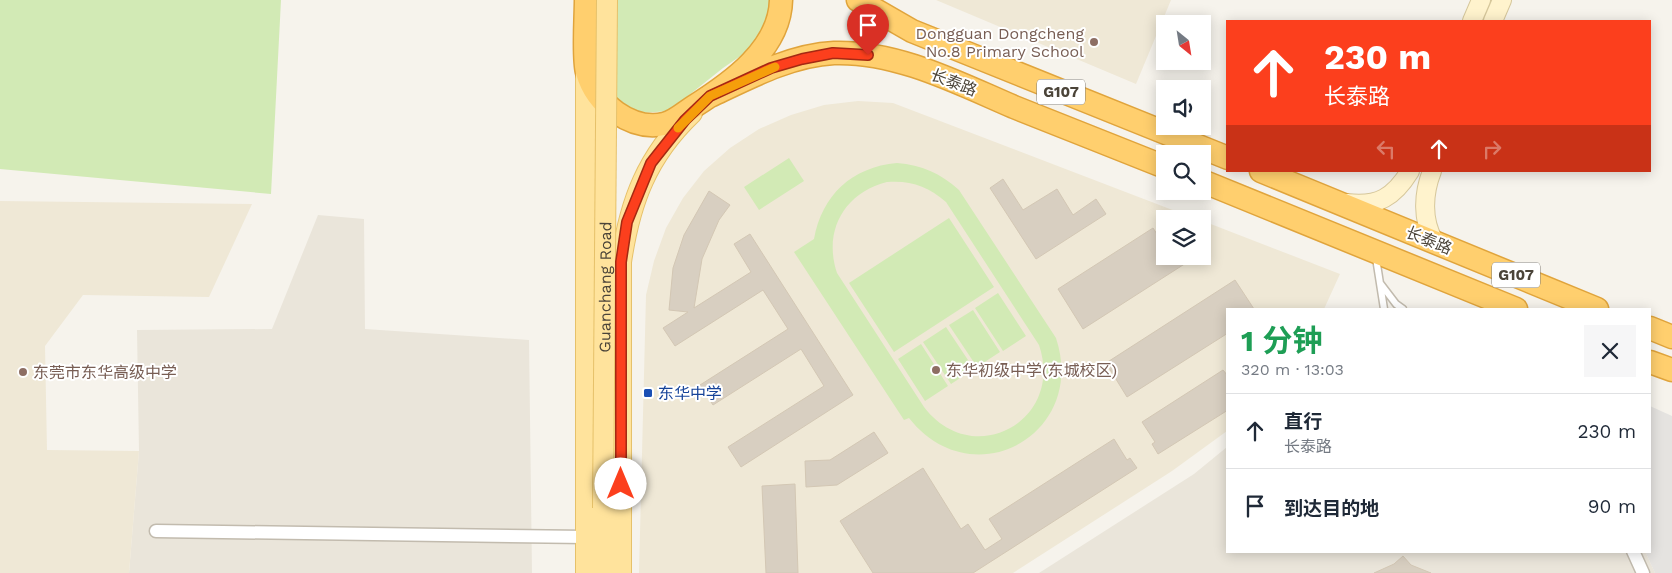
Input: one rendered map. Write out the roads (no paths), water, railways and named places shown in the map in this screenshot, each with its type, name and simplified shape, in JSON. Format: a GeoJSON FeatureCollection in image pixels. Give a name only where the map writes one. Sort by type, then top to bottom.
{"type":"FeatureCollection","features":[{"type":"Feature","properties":{"kind":"highway","name":"Guanchang Road"},"geometry":{"type":"LineString","coordinates":[[586,0],[586,71]]}},
{"type":"Feature","properties":{"kind":"highway"},"geometry":{"type":"LineString","coordinates":[[710,96],[761,52],[781,14],[781,0]]}},
{"type":"Feature","properties":{"kind":"highway","name":"长泰路"},"geometry":{"type":"LineString","coordinates":[[858,0],[912,30],[975,58],[1226,157]]}},
{"type":"Feature","properties":{"kind":"highway","name":"长泰路"},"geometry":{"type":"LineString","coordinates":[[710,96],[771,68],[802,59],[833,53],[868,55],[907,64],[1156,162]]}},
{"type":"Feature","properties":{"kind":"highway","name":"G107"},"geometry":{"type":"LineString","coordinates":[[586,71],[603,100],[629,122],[648,126],[666,124],[710,96]]}},
{"type":"Feature","properties":{"kind":"highway","name":"长泰路"},"geometry":{"type":"LineString","coordinates":[[1264,172],[1595,308]]}},
{"type":"Feature","properties":{"kind":"highway","name":"长泰路"},"geometry":{"type":"LineString","coordinates":[[1211,185],[1374,249],[1514,308]]}},
{"type":"Feature","properties":{"kind":"highway"},"geometry":{"type":"LineString","coordinates":[[1651,328],[1672,337]]}},
{"type":"Feature","properties":{"kind":"highway"},"geometry":{"type":"LineString","coordinates":[[1651,362],[1672,370]]}},
{"type":"Feature","properties":{"kind":"main road","name":"Guanchang Road"},"geometry":{"type":"LineString","coordinates":[[604,573],[606,0]]}},
{"type":"Feature","properties":{"kind":"main road","name":"Guanchang Road"},"geometry":{"type":"LineString","coordinates":[[586,71],[586,573]]}},
{"type":"Feature","properties":{"kind":"main road","name":"Guanchang Road"},"geometry":{"type":"LineString","coordinates":[[621,573],[621,262],[627,222],[651,163],[685,120],[710,96]]}},
{"type":"Feature","properties":{"kind":"street"},"geometry":{"type":"LineString","coordinates":[[1472,20],[1481,0]]}},
{"type":"Feature","properties":{"kind":"street"},"geometry":{"type":"LineString","coordinates":[[1493,20],[1502,0]]}},
{"type":"Feature","properties":{"kind":"street"},"geometry":{"type":"LineString","coordinates":[[1336,201],[1359,204],[1375,203],[1394,192],[1409,172]]}},
{"type":"Feature","properties":{"kind":"street"},"geometry":{"type":"LineString","coordinates":[[1432,172],[1425,194],[1425,212],[1427,225],[1434,242]]}},
{"type":"Feature","properties":{"kind":"street"},"geometry":{"type":"LineString","coordinates":[[156,531],[586,537]]}},
{"type":"Feature","properties":{"kind":"street"},"geometry":{"type":"LineString","coordinates":[[1634,553],[1643,573]]}},
{"type":"Feature","properties":{"kind":"lane"},"geometry":{"type":"LineString","coordinates":[[1374,249],[1384,308]]}},
{"type":"Feature","properties":{"kind":"lane"},"geometry":{"type":"LineString","coordinates":[[1380,282],[1396,304],[1402,308]]}},
{"type":"Feature","properties":{"kind":"place","name":"Dongguan Dongcheng No.8 Primary School"},"geometry":{"type":"Point","coordinates":[1094,42]}},
{"type":"Feature","properties":{"kind":"place","name":"东华初级中学(东城校区)"},"geometry":{"type":"Point","coordinates":[936,370]}},
{"type":"Feature","properties":{"kind":"place","name":"东莞市东华高级中学"},"geometry":{"type":"Point","coordinates":[23,372]}},
{"type":"Feature","properties":{"kind":"place","name":"东华中学"},"geometry":{"type":"Point","coordinates":[648,393]}}]}
